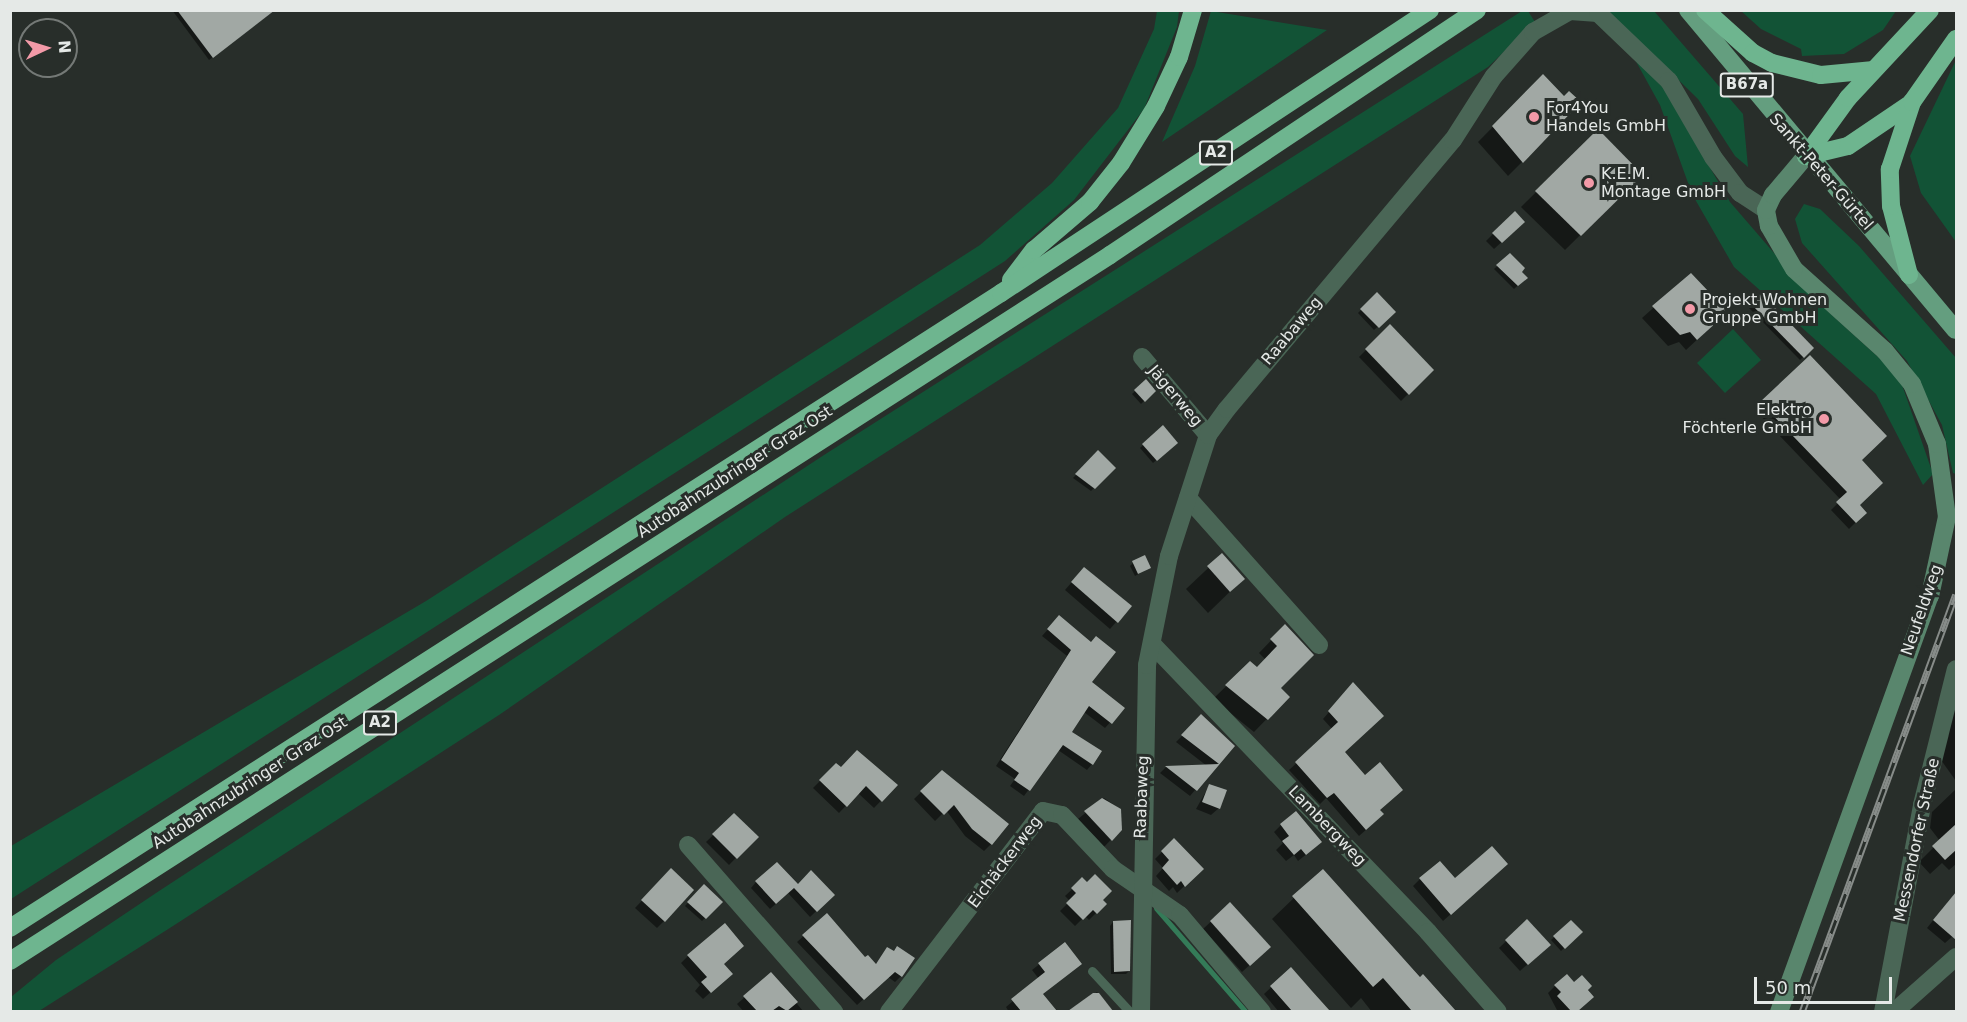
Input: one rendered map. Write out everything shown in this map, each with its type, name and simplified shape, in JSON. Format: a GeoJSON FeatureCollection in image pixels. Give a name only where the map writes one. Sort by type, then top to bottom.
{"type":"FeatureCollection","features":[{"type":"Feature","properties":{"kind":"highway"},"geometry":{"type":"LineString","coordinates":[[1001,293],[1034,250],[1090,202],[1121,163],[1156,106],[1179,57],[1193,10]]}},
{"type":"Feature","properties":{"kind":"highway","name":"Autobahnzubringer Graz Ost"},"geometry":{"type":"LineString","coordinates":[[10,928],[1001,293],[1430,10]]}},
{"type":"Feature","properties":{"kind":"highway","name":"Autobahnzubringer Graz Ost"},"geometry":{"type":"LineString","coordinates":[[13,961],[1110,255],[1477,10]]}},
{"type":"Feature","properties":{"kind":"highway"},"geometry":{"type":"LineString","coordinates":[[1705,10],[1753,53],[1773,63],[1821,75],[1874,70]]}},
{"type":"Feature","properties":{"kind":"highway"},"geometry":{"type":"LineString","coordinates":[[1806,156],[1827,122],[1930,10]]}},
{"type":"Feature","properties":{"kind":"highway"},"geometry":{"type":"LineString","coordinates":[[1909,275],[1891,206],[1890,169],[1912,102],[1956,39]]}},
{"type":"Feature","properties":{"kind":"highway"},"geometry":{"type":"LineString","coordinates":[[1806,156],[1848,146],[1912,102]]}},
{"type":"Feature","properties":{"kind":"main road","name":"Sankt-Peter-Gürtel"},"geometry":{"type":"LineString","coordinates":[[1688,10],[1806,156],[1909,275],[1954,322]]}},
{"type":"Feature","properties":{"kind":"street","name":"Raabaweg"},"geometry":{"type":"LineString","coordinates":[[1141,1011],[1140,885],[1147,665],[1169,556],[1208,435],[1453,140],[1494,76],[1533,32],[1570,11],[1598,13],[1669,81],[1713,157],[1740,193],[1766,210]]}},
{"type":"Feature","properties":{"kind":"street"},"geometry":{"type":"LineString","coordinates":[[1766,210],[1788,175],[1806,156]]}},
{"type":"Feature","properties":{"kind":"street","name":"Neufeldweg"},"geometry":{"type":"LineString","coordinates":[[1766,210],[1774,238],[1794,269],[1886,351],[1912,384],[1937,444],[1947,517],[1930,596],[1779,1011]]}},
{"type":"Feature","properties":{"kind":"street","name":"Jägerweg"},"geometry":{"type":"LineString","coordinates":[[1142,357],[1208,435]]}},
{"type":"Feature","properties":{"kind":"street"},"geometry":{"type":"LineString","coordinates":[[1188,498],[1319,645]]}},
{"type":"Feature","properties":{"kind":"street","name":"Lambergweg"},"geometry":{"type":"LineString","coordinates":[[1152,644],[1428,932],[1498,1011]]}},
{"type":"Feature","properties":{"kind":"street","name":"Messendorfer Straße"},"geometry":{"type":"LineString","coordinates":[[1883,1011],[1922,805],[1956,669]]}},
{"type":"Feature","properties":{"kind":"street","name":"Eichäckerweg"},"geometry":{"type":"LineString","coordinates":[[889,1011],[1043,811],[1062,815],[1113,869],[1140,885]]}},
{"type":"Feature","properties":{"kind":"street"},"geometry":{"type":"LineString","coordinates":[[688,845],[834,1011]]}},
{"type":"Feature","properties":{"kind":"street"},"geometry":{"type":"LineString","coordinates":[[1140,885],[1180,915],[1262,1011]]}},
{"type":"Feature","properties":{"kind":"street"},"geometry":{"type":"LineString","coordinates":[[1894,1011],[1956,957]]}},
{"type":"Feature","properties":{"kind":"lane"},"geometry":{"type":"LineString","coordinates":[[1092,971],[1130,1011]]}},
{"type":"Feature","properties":{"kind":"green space"},"geometry":{"type":"Polygon","coordinates":[[[1157,11],[1179,11],[1177,27],[1144,109],[1074,200],[1005,261],[11,899],[11,846],[426,601],[980,245],[1052,183],[1118,108],[1154,29],[1157,11]]]}},
{"type":"Feature","properties":{"kind":"green space"},"geometry":{"type":"Polygon","coordinates":[[[1211,11],[1327,30],[1162,142],[1195,66],[1211,11]]]}},
{"type":"Feature","properties":{"kind":"green space"},"geometry":{"type":"Polygon","coordinates":[[[1522,11],[1528,11],[1535,22],[1488,67],[785,517],[499,715],[173,926],[39,1011],[11,1012],[11,997],[56,960],[156,893],[824,455],[1522,11]]]}},
{"type":"Feature","properties":{"kind":"green space"},"geometry":{"type":"Polygon","coordinates":[[[1608,11],[1654,11],[1743,114],[1748,167],[1735,156],[1698,99],[1608,11]]]}},
{"type":"Feature","properties":{"kind":"green space"},"geometry":{"type":"Polygon","coordinates":[[[1741,11],[1896,11],[1883,30],[1844,54],[1802,56],[1801,49],[1761,29],[1741,11]]]}},
{"type":"Feature","properties":{"kind":"green space"},"geometry":{"type":"Polygon","coordinates":[[[1633,56],[1673,87],[1702,154],[1730,202],[1812,297],[1899,376],[1933,474],[1923,485],[1876,394],[1734,267],[1692,194],[1660,105],[1633,56]]]}},
{"type":"Feature","properties":{"kind":"green space"},"geometry":{"type":"Polygon","coordinates":[[[1956,60],[1956,242],[1921,193],[1910,156],[1956,60]]]}},
{"type":"Feature","properties":{"kind":"green space"},"geometry":{"type":"Polygon","coordinates":[[[1804,204],[1820,209],[1859,246],[1956,358],[1956,474],[1953,473],[1942,425],[1907,361],[1802,243],[1795,219],[1804,204]]]}},
{"type":"Feature","properties":{"kind":"green space"},"geometry":{"type":"Polygon","coordinates":[[[1733,329],[1761,360],[1725,393],[1697,363],[1733,329]]]}},
{"type":"Feature","properties":{"kind":"building"},"geometry":{"type":"Polygon","coordinates":[[[177,10],[275,10],[213,58],[177,10]]]}},
{"type":"Feature","properties":{"kind":"building","name":"For4You Handels GmbH"},"geometry":{"type":"Polygon","coordinates":[[[1543,74],[1564,96],[1569,91],[1581,102],[1523,163],[1492,126],[1543,74]]]}},
{"type":"Feature","properties":{"kind":"building","name":"K.E.M. Montage GmbH"},"geometry":{"type":"Polygon","coordinates":[[[1598,129],[1643,175],[1581,236],[1535,191],[1598,129]]]}},
{"type":"Feature","properties":{"kind":"building"},"geometry":{"type":"Polygon","coordinates":[[[1515,211],[1525,222],[1502,243],[1492,233],[1515,211]]]}},
{"type":"Feature","properties":{"kind":"building"},"geometry":{"type":"Polygon","coordinates":[[[1510,253],[1525,268],[1522,272],[1528,278],[1518,286],[1496,265],[1510,253]]]}},
{"type":"Feature","properties":{"kind":"building","name":"Projekt Wohnen Gruppe GmbH"},"geometry":{"type":"Polygon","coordinates":[[[1691,273],[1728,312],[1697,340],[1690,332],[1680,335],[1652,306],[1691,273]]]}},
{"type":"Feature","properties":{"kind":"building"},"geometry":{"type":"Polygon","coordinates":[[[1377,292],[1396,312],[1379,328],[1360,309],[1377,292]]]}},
{"type":"Feature","properties":{"kind":"building"},"geometry":{"type":"Polygon","coordinates":[[[1761,293],[1814,348],[1804,358],[1751,304],[1761,293]]]}},
{"type":"Feature","properties":{"kind":"building"},"geometry":{"type":"Polygon","coordinates":[[[1390,324],[1434,370],[1409,395],[1365,349],[1390,324]]]}},
{"type":"Feature","properties":{"kind":"building","name":"Elektro Föchterle GmbH"},"geometry":{"type":"Polygon","coordinates":[[[1810,355],[1887,436],[1862,460],[1883,483],[1860,505],[1867,513],[1856,523],[1836,502],[1847,492],[1760,402],[1810,355]]]}},
{"type":"Feature","properties":{"kind":"building"},"geometry":{"type":"Polygon","coordinates":[[[1146,379],[1156,391],[1145,402],[1134,390],[1146,379]]]}},
{"type":"Feature","properties":{"kind":"building"},"geometry":{"type":"Polygon","coordinates":[[[1163,425],[1178,443],[1157,461],[1142,444],[1163,425]]]}},
{"type":"Feature","properties":{"kind":"building"},"geometry":{"type":"Polygon","coordinates":[[[1098,450],[1116,468],[1095,489],[1075,474],[1098,450]]]}},
{"type":"Feature","properties":{"kind":"building"},"geometry":{"type":"Polygon","coordinates":[[[1222,553],[1245,579],[1230,592],[1207,566],[1222,553]]]}},
{"type":"Feature","properties":{"kind":"building"},"geometry":{"type":"Polygon","coordinates":[[[1145,555],[1151,568],[1138,574],[1132,561],[1145,555]]]}},
{"type":"Feature","properties":{"kind":"building"},"geometry":{"type":"Polygon","coordinates":[[[1084,567],[1132,606],[1118,623],[1071,582],[1084,567]]]}},
{"type":"Feature","properties":{"kind":"building"},"geometry":{"type":"Polygon","coordinates":[[[1059,615],[1091,642],[1096,636],[1116,652],[1092,682],[1125,708],[1112,724],[1089,706],[1072,732],[1102,751],[1093,765],[1063,745],[1030,791],[1014,780],[1019,773],[1001,760],[1071,650],[1047,629],[1059,615]]]}},
{"type":"Feature","properties":{"kind":"building"},"geometry":{"type":"Polygon","coordinates":[[[1285,624],[1314,655],[1281,688],[1290,697],[1268,720],[1225,685],[1250,661],[1257,667],[1277,646],[1270,639],[1285,624]]]}},
{"type":"Feature","properties":{"kind":"building"},"geometry":{"type":"Polygon","coordinates":[[[1353,682],[1384,716],[1345,752],[1365,775],[1380,762],[1403,790],[1380,810],[1384,814],[1366,830],[1334,793],[1327,798],[1295,762],[1338,722],[1328,711],[1353,682]]]}},
{"type":"Feature","properties":{"kind":"building"},"geometry":{"type":"Polygon","coordinates":[[[1201,714],[1235,746],[1197,791],[1165,766],[1219,764],[1181,735],[1201,714]]]}},
{"type":"Feature","properties":{"kind":"building"},"geometry":{"type":"Polygon","coordinates":[[[857,750],[898,785],[882,802],[866,786],[847,807],[819,780],[836,763],[841,767],[857,750]]]}},
{"type":"Feature","properties":{"kind":"building"},"geometry":{"type":"Polygon","coordinates":[[[942,770],[1009,824],[992,845],[972,829],[954,805],[944,815],[920,791],[942,770]]]}},
{"type":"Feature","properties":{"kind":"building"},"geometry":{"type":"Polygon","coordinates":[[[1209,784],[1227,790],[1220,809],[1202,802],[1209,784]]]}},
{"type":"Feature","properties":{"kind":"building"},"geometry":{"type":"Polygon","coordinates":[[[1102,798],[1121,809],[1122,830],[1112,841],[1084,811],[1102,798]]]}},
{"type":"Feature","properties":{"kind":"building"},"geometry":{"type":"Polygon","coordinates":[[[1296,811],[1322,842],[1306,855],[1301,849],[1294,855],[1282,841],[1289,836],[1280,824],[1296,811]]]}},
{"type":"Feature","properties":{"kind":"building"},"geometry":{"type":"Polygon","coordinates":[[[734,813],[759,837],[737,859],[712,834],[734,813]]]}},
{"type":"Feature","properties":{"kind":"building"},"geometry":{"type":"Polygon","coordinates":[[[1956,824],[1956,850],[1945,860],[1932,846],[1956,824]]]}},
{"type":"Feature","properties":{"kind":"building"},"geometry":{"type":"Polygon","coordinates":[[[1174,838],[1204,869],[1185,887],[1181,881],[1177,885],[1162,868],[1169,860],[1161,851],[1174,838]]]}},
{"type":"Feature","properties":{"kind":"building"},"geometry":{"type":"Polygon","coordinates":[[[1492,846],[1508,864],[1451,915],[1419,878],[1440,861],[1455,878],[1492,846]]]}},
{"type":"Feature","properties":{"kind":"building"},"geometry":{"type":"Polygon","coordinates":[[[777,862],[798,884],[811,870],[835,895],[817,912],[794,888],[776,904],[755,881],[777,862]]]}},
{"type":"Feature","properties":{"kind":"building"},"geometry":{"type":"Polygon","coordinates":[[[671,868],[694,890],[665,922],[641,900],[671,868]]]}},
{"type":"Feature","properties":{"kind":"building"},"geometry":{"type":"Polygon","coordinates":[[[1323,869],[1420,977],[1423,974],[1456,1011],[1412,1011],[1383,978],[1373,987],[1292,896],[1323,869]]]}},
{"type":"Feature","properties":{"kind":"building"},"geometry":{"type":"Polygon","coordinates":[[[1095,874],[1112,891],[1103,900],[1107,904],[1097,914],[1093,910],[1083,920],[1066,903],[1076,893],[1071,888],[1082,877],[1087,882],[1095,874]]]}},
{"type":"Feature","properties":{"kind":"building"},"geometry":{"type":"Polygon","coordinates":[[[704,884],[723,902],[706,919],[687,902],[704,884]]]}},
{"type":"Feature","properties":{"kind":"building"},"geometry":{"type":"Polygon","coordinates":[[[1956,892],[1956,940],[1933,920],[1956,892]]]}},
{"type":"Feature","properties":{"kind":"building"},"geometry":{"type":"Polygon","coordinates":[[[1230,902],[1271,947],[1250,966],[1210,921],[1230,902]]]}},
{"type":"Feature","properties":{"kind":"building"},"geometry":{"type":"Polygon","coordinates":[[[827,913],[865,957],[868,955],[876,964],[887,947],[894,951],[897,946],[915,958],[902,977],[895,972],[864,1000],[802,935],[827,913]]]}},
{"type":"Feature","properties":{"kind":"building"},"geometry":{"type":"Polygon","coordinates":[[[1527,919],[1551,945],[1528,965],[1505,940],[1527,919]]]}},
{"type":"Feature","properties":{"kind":"building"},"geometry":{"type":"Polygon","coordinates":[[[1131,920],[1130,971],[1114,972],[1113,921],[1131,920]]]}},
{"type":"Feature","properties":{"kind":"building"},"geometry":{"type":"Polygon","coordinates":[[[1571,920],[1583,932],[1565,949],[1553,936],[1571,920]]]}},
{"type":"Feature","properties":{"kind":"building"},"geometry":{"type":"Polygon","coordinates":[[[725,923],[744,946],[724,964],[733,974],[711,993],[701,982],[707,977],[687,955],[725,923]]]}},
{"type":"Feature","properties":{"kind":"building"},"geometry":{"type":"Polygon","coordinates":[[[1065,942],[1082,964],[1043,994],[1057,1011],[1021,1011],[1011,999],[1045,972],[1038,963],[1065,942]]]}},
{"type":"Feature","properties":{"kind":"building"},"geometry":{"type":"Polygon","coordinates":[[[1291,967],[1330,1011],[1292,1011],[1270,986],[1291,967]]]}},
{"type":"Feature","properties":{"kind":"building"},"geometry":{"type":"Polygon","coordinates":[[[771,972],[798,1002],[787,1011],[779,1006],[772,1011],[757,1011],[743,996],[771,972]]]}},
{"type":"Feature","properties":{"kind":"building"},"geometry":{"type":"Polygon","coordinates":[[[1567,974],[1574,982],[1582,975],[1592,986],[1588,990],[1594,997],[1578,1011],[1571,1011],[1557,996],[1561,992],[1554,985],[1567,974]]]}},
{"type":"Feature","properties":{"kind":"building"},"geometry":{"type":"Polygon","coordinates":[[[1093,993],[1099,993],[1113,1011],[1068,1011],[1093,993]]]}},
{"type":"Feature","properties":{"kind":"waterway"},"geometry":{"type":"LineString","coordinates":[[1156,908],[1246,1012]]}},
{"type":"Feature","properties":{"kind":"railway"},"geometry":{"type":"LineString","coordinates":[[1802,1012],[1956,594]]}},
{"type":"Feature","properties":{"kind":"place","name":"For4You Handels GmbH"},"geometry":{"type":"Point","coordinates":[1534,117]}},
{"type":"Feature","properties":{"kind":"place","name":"K.E.M. Montage GmbH"},"geometry":{"type":"Point","coordinates":[1589,183]}},
{"type":"Feature","properties":{"kind":"place","name":"Projekt Wohnen Gruppe GmbH"},"geometry":{"type":"Point","coordinates":[1690,309]}},
{"type":"Feature","properties":{"kind":"place","name":"Elektro Föchterle GmbH"},"geometry":{"type":"Point","coordinates":[1824,419]}}]}
